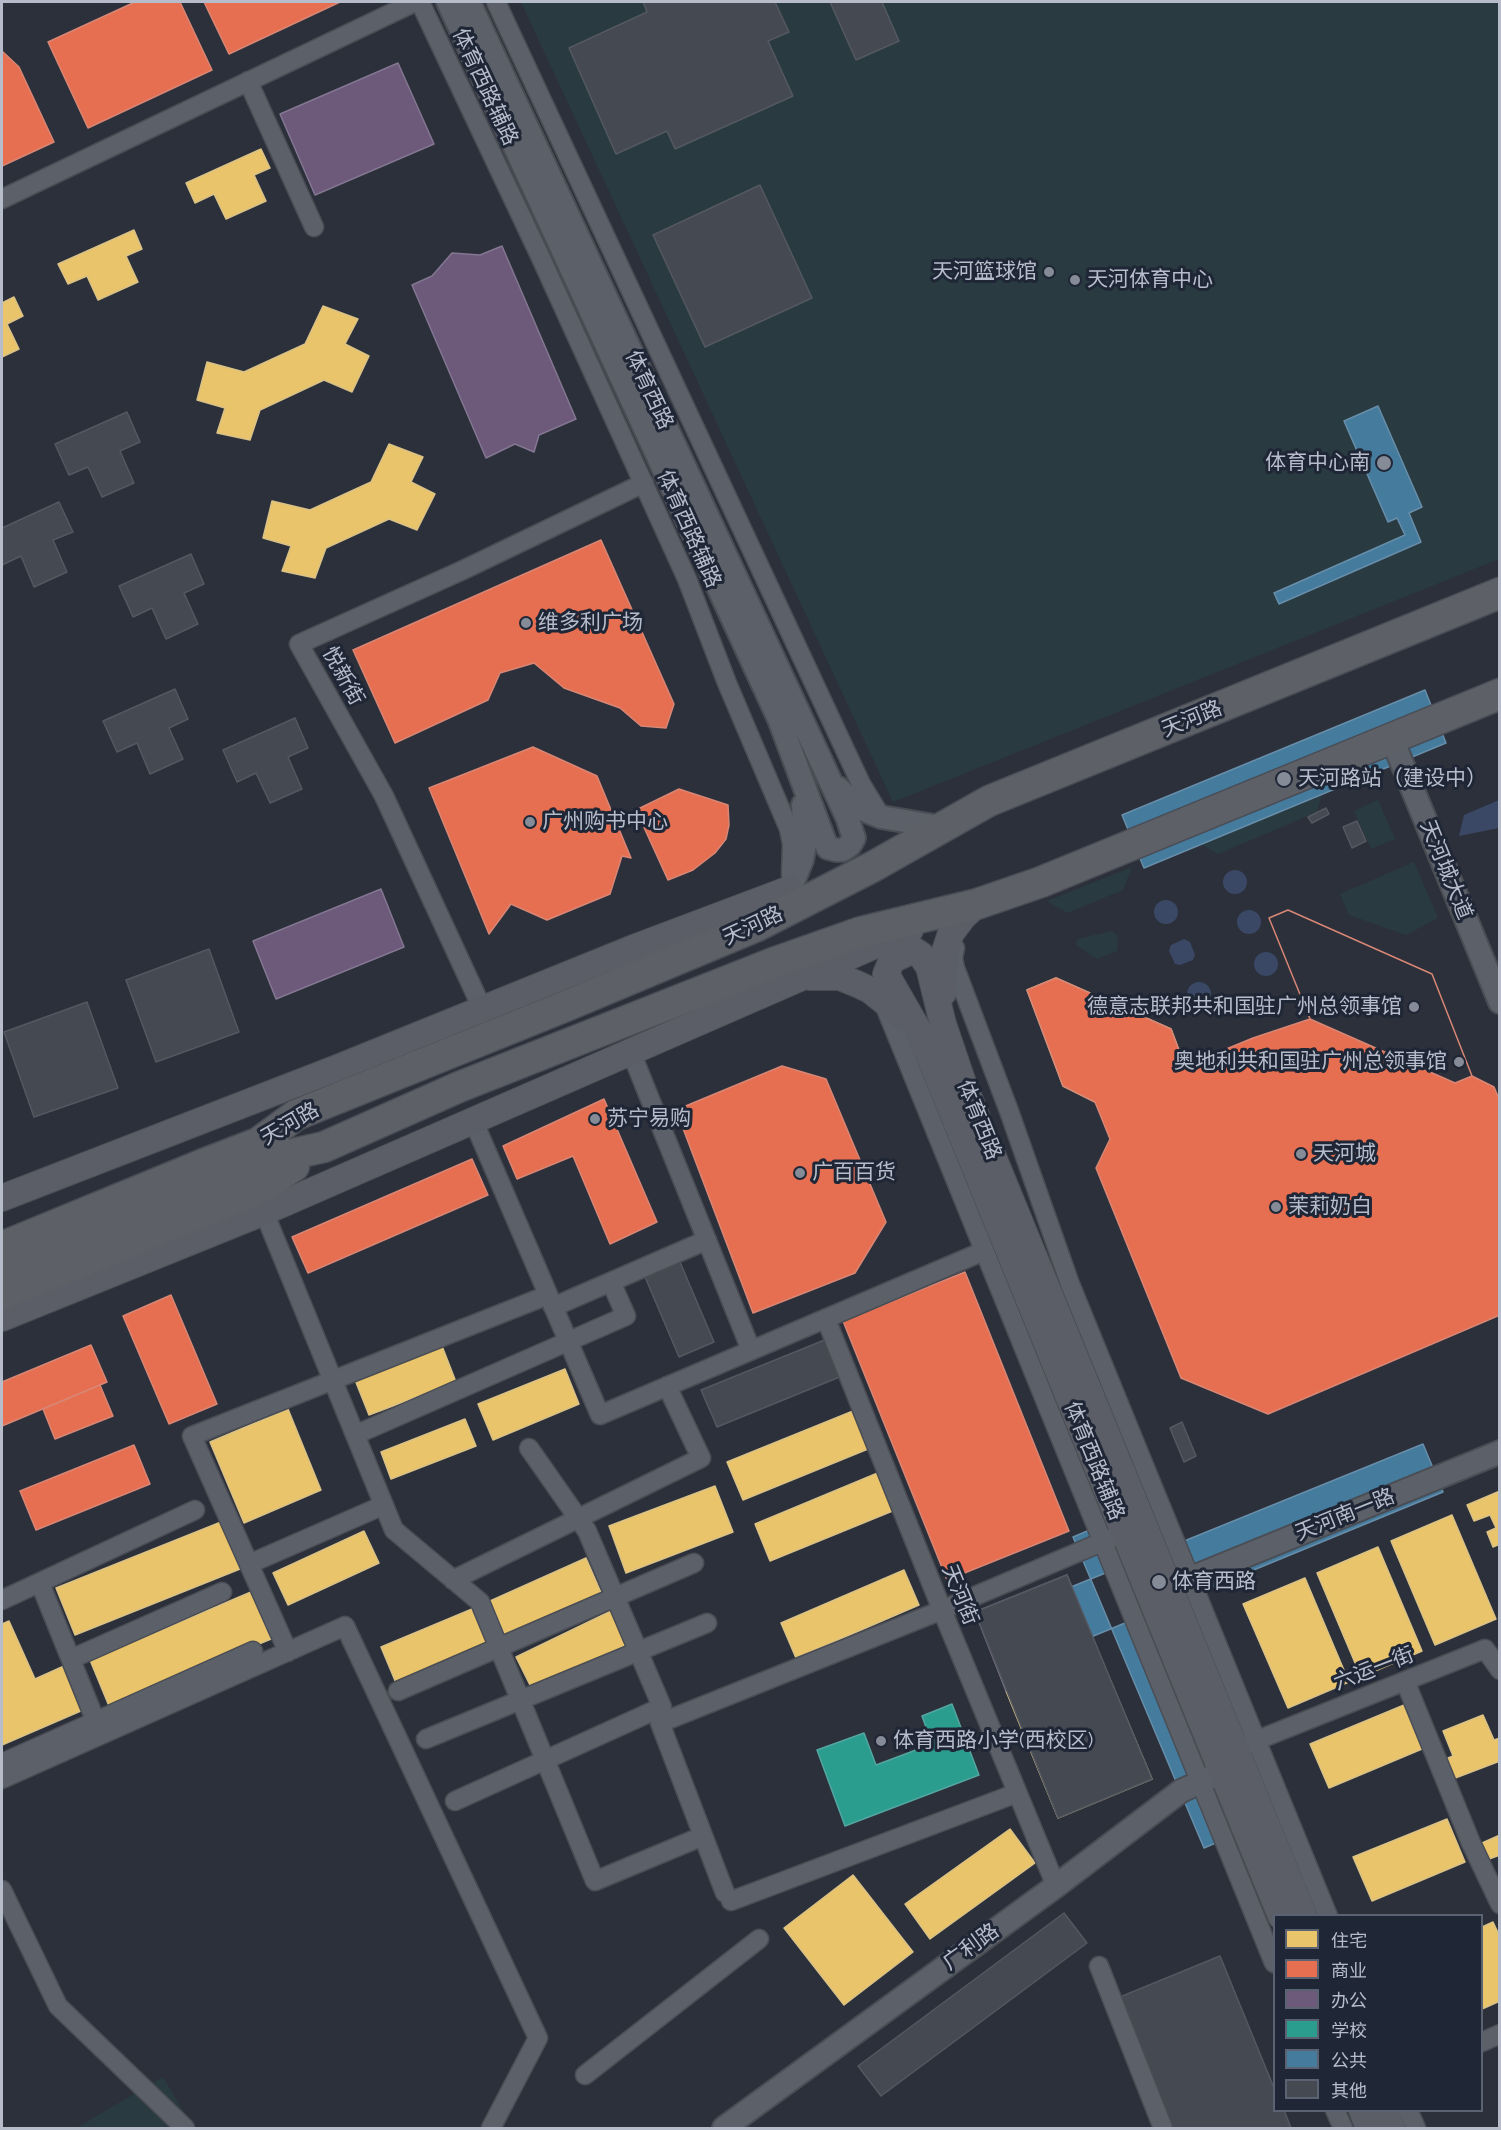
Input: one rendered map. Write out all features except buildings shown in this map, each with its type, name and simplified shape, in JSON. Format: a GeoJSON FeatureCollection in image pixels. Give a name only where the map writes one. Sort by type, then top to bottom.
{"type":"FeatureCollection","features":[{"type":"Feature","properties":{"kind":"highway","name":"天河路"},"geometry":{"type":"LineString","coordinates":[[2,1248],[201,1164],[258,1143],[296,1115],[757,926],[874,866],[989,801],[1500,593]]}},
{"type":"Feature","properties":{"kind":"highway","name":"天河路"},"geometry":{"type":"LineString","coordinates":[[2,1270],[280,1157],[324,1147],[459,1087],[773,963],[885,925],[977,904],[1085,865],[1500,694]]}},
{"type":"Feature","properties":{"kind":"highway"},"geometry":{"type":"LineString","coordinates":[[2,1226],[237,1131],[296,1115]]}},
{"type":"Feature","properties":{"kind":"highway"},"geometry":{"type":"LineString","coordinates":[[2,1294],[259,1201],[324,1147]]}},
{"type":"Feature","properties":{"kind":"main road"},"geometry":{"type":"LineString","coordinates":[[2,1198],[790,889]]}},
{"type":"Feature","properties":{"kind":"main road"},"geometry":{"type":"LineString","coordinates":[[2,1318],[259,1201],[473,1120],[806,977],[884,941],[977,904]]}},
{"type":"Feature","properties":{"kind":"main road"},"geometry":{"type":"LineString","coordinates":[[943,1024],[945,951],[951,933],[957,924],[977,904]]}},
{"type":"Feature","properties":{"kind":"main road"},"geometry":{"type":"LineString","coordinates":[[886,974],[892,960],[915,951],[921,955],[929,967],[943,1024]]}},
{"type":"Feature","properties":{"kind":"main road","name":"体育西路"},"geometry":{"type":"LineString","coordinates":[[886,974],[917,1028],[976,1169],[1114,1537],[1272,1921]]}},
{"type":"Feature","properties":{"kind":"main road"},"geometry":{"type":"LineString","coordinates":[[806,977],[840,977],[857,984],[882,999],[917,1028]]}},
{"type":"Feature","properties":{"kind":"main road","name":"体育西路"},"geometry":{"type":"LineString","coordinates":[[943,1024],[978,1121],[1180,1583],[1246,1744],[1303,1914]]}},
{"type":"Feature","properties":{"kind":"main road"},"geometry":{"type":"LineString","coordinates":[[1363,2112],[1369,2128]]}},
{"type":"Feature","properties":{"kind":"main road"},"geometry":{"type":"LineString","coordinates":[[1385,2112],[1392,2128]]}},
{"type":"Feature","properties":{"kind":"street"},"geometry":{"type":"LineString","coordinates":[[2,199],[415,2]]}},
{"type":"Feature","properties":{"kind":"street","name":"体育西路辅路"},"geometry":{"type":"LineString","coordinates":[[420,2],[541,258],[687,579],[731,693],[789,829],[792,844],[790,889]]}},
{"type":"Feature","properties":{"kind":"street","name":"体育西路"},"geometry":{"type":"LineString","coordinates":[[448,2],[770,697],[825,842],[828,848],[843,850],[854,838],[830,778],[468,2]]}},
{"type":"Feature","properties":{"kind":"street"},"geometry":{"type":"LineString","coordinates":[[496,2],[852,765],[881,817]]}},
{"type":"Feature","properties":{"kind":"street"},"geometry":{"type":"LineString","coordinates":[[248,81],[314,227]]}},
{"type":"Feature","properties":{"kind":"street"},"geometry":{"type":"LineString","coordinates":[[541,258],[562,248]]}},
{"type":"Feature","properties":{"kind":"street","name":"悦新街"},"geometry":{"type":"LineString","coordinates":[[482,1008],[384,796],[299,644],[463,570],[644,483]]}},
{"type":"Feature","properties":{"kind":"street","name":"天河城大道"},"geometry":{"type":"LineString","coordinates":[[1392,739],[1500,1002]]}},
{"type":"Feature","properties":{"kind":"street"},"geometry":{"type":"LineString","coordinates":[[757,926],[790,889],[799,872],[805,844],[801,776]]}},
{"type":"Feature","properties":{"kind":"street"},"geometry":{"type":"LineString","coordinates":[[830,778],[843,795],[858,807],[881,817],[940,827]]}},
{"type":"Feature","properties":{"kind":"street"},"geometry":{"type":"LineString","coordinates":[[790,889],[874,866]]}},
{"type":"Feature","properties":{"kind":"street"},"geometry":{"type":"LineString","coordinates":[[977,904],[965,920],[953,958],[1180,1583]]}},
{"type":"Feature","properties":{"kind":"street"},"geometry":{"type":"LineString","coordinates":[[882,999],[886,974]]}},
{"type":"Feature","properties":{"kind":"street","name":"体育西路辅路"},"geometry":{"type":"LineString","coordinates":[[882,999],[984,1251],[1114,1537]]}},
{"type":"Feature","properties":{"kind":"street"},"geometry":{"type":"LineString","coordinates":[[631,1052],[751,1350]]}},
{"type":"Feature","properties":{"kind":"street"},"geometry":{"type":"LineString","coordinates":[[978,1121],[1009,1111]]}},
{"type":"Feature","properties":{"kind":"street"},"geometry":{"type":"LineString","coordinates":[[473,1120],[600,1415],[984,1251]]}},
{"type":"Feature","properties":{"kind":"street"},"geometry":{"type":"LineString","coordinates":[[259,1201],[394,1530],[480,1602],[595,1881],[703,1836]]}},
{"type":"Feature","properties":{"kind":"street"},"geometry":{"type":"LineString","coordinates":[[288,1652],[192,1436],[551,1301],[611,1282],[707,1240]]}},
{"type":"Feature","properties":{"kind":"street"},"geometry":{"type":"LineString","coordinates":[[355,1435],[626,1316],[611,1282]]}},
{"type":"Feature","properties":{"kind":"street","name":"天河街"},"geometry":{"type":"LineString","coordinates":[[826,1319],[942,1610],[1056,1886]]}},
{"type":"Feature","properties":{"kind":"street"},"geometry":{"type":"LineString","coordinates":[[453,1580],[701,1458],[667,1386]]}},
{"type":"Feature","properties":{"kind":"street"},"geometry":{"type":"LineString","coordinates":[[455,1801],[662,1707],[588,1531],[529,1448]]}},
{"type":"Feature","properties":{"kind":"street","name":"天河南一路"},"geometry":{"type":"LineString","coordinates":[[1180,1583],[1500,1452]]}},
{"type":"Feature","properties":{"kind":"street"},"geometry":{"type":"LineString","coordinates":[[249,1564],[384,1505]]}},
{"type":"Feature","properties":{"kind":"street"},"geometry":{"type":"LineString","coordinates":[[2,1600],[195,1510]]}},
{"type":"Feature","properties":{"kind":"street"},"geometry":{"type":"LineString","coordinates":[[1017,1793],[728,1897],[660,1723],[942,1610],[1114,1537]]}},
{"type":"Feature","properties":{"kind":"street"},"geometry":{"type":"LineString","coordinates":[[398,1691],[694,1563]]}},
{"type":"Feature","properties":{"kind":"street"},"geometry":{"type":"LineString","coordinates":[[40,1583],[96,1722]]}},
{"type":"Feature","properties":{"kind":"street"},"geometry":{"type":"LineString","coordinates":[[71,1659],[222,1592]]}},
{"type":"Feature","properties":{"kind":"street"},"geometry":{"type":"LineString","coordinates":[[426,1738],[707,1623]]}},
{"type":"Feature","properties":{"kind":"street"},"geometry":{"type":"LineString","coordinates":[[2,1779],[345,1626],[538,2038],[492,2128]]}},
{"type":"Feature","properties":{"kind":"street","name":"六运一街"},"geometry":{"type":"LineString","coordinates":[[1246,1744],[1485,1649],[1500,1670]]}},
{"type":"Feature","properties":{"kind":"street"},"geometry":{"type":"LineString","coordinates":[[2,1763],[253,1651]]}},
{"type":"Feature","properties":{"kind":"street"},"geometry":{"type":"LineString","coordinates":[[1405,1681],[1471,1843],[1500,1904]]}},
{"type":"Feature","properties":{"kind":"street"},"geometry":{"type":"LineString","coordinates":[[1246,1744],[1327,1914]]}},
{"type":"Feature","properties":{"kind":"street","name":"广利路"},"geometry":{"type":"LineString","coordinates":[[724,2128],[1056,1886],[1181,1791],[1211,1776]]}},
{"type":"Feature","properties":{"kind":"street"},"geometry":{"type":"LineString","coordinates":[[2,1890],[58,2006],[185,2128]]}},
{"type":"Feature","properties":{"kind":"street"},"geometry":{"type":"LineString","coordinates":[[585,2075],[759,1939]]}},
{"type":"Feature","properties":{"kind":"street"},"geometry":{"type":"LineString","coordinates":[[1099,1966],[1163,2128]]}},
{"type":"Feature","properties":{"kind":"street"},"geometry":{"type":"LineString","coordinates":[[1483,2042],[1500,2034]]}},
{"type":"Feature","properties":{"kind":"street"},"geometry":{"type":"LineString","coordinates":[[1336,2112],[1342,2128]]}},
{"type":"Feature","properties":{"kind":"street"},"geometry":{"type":"LineString","coordinates":[[1409,2112],[1416,2128]]}},
{"type":"Feature","properties":{"kind":"shaded area","name":"天河体育中心"},"geometry":{"type":"Polygon","coordinates":[[[521,2],[1499,2],[1499,559],[893,802],[521,2]]]}},
{"type":"Feature","properties":{"kind":"shaded area"},"geometry":{"type":"Polygon","coordinates":[[[1323,791],[1317,812],[1218,854],[1199,843],[1323,791]]]}},
{"type":"Feature","properties":{"kind":"shaded area"},"geometry":{"type":"Polygon","coordinates":[[[1378,800],[1395,839],[1371,849],[1354,811],[1378,800]]]}},
{"type":"Feature","properties":{"kind":"shaded area"},"geometry":{"type":"Polygon","coordinates":[[[1414,862],[1438,918],[1406,935],[1349,915],[1340,894],[1414,862]]]}},
{"type":"Feature","properties":{"kind":"shaded area"},"geometry":{"type":"Polygon","coordinates":[[[1132,867],[1123,890],[1067,913],[1047,901],[1132,867]]]}},
{"type":"Feature","properties":{"kind":"shaded area"},"geometry":{"type":"Polygon","coordinates":[[[1112,931],[1118,936],[1117,951],[1097,959],[1076,945],[1077,939],[1112,931]]]}},
{"type":"Feature","properties":{"kind":"shaded area"},"geometry":{"type":"Polygon","coordinates":[[[163,2077],[193,2128],[76,2128],[163,2077]]]}},
{"type":"Feature","properties":{"kind":"water"},"geometry":{"type":"Polygon","coordinates":[[[1499,800],[1499,828],[1459,836],[1464,815],[1499,800]]]}},
{"type":"Feature","properties":{"kind":"water"},"geometry":{"type":"Polygon","coordinates":[[[1235,870],[1244,873],[1247,882],[1244,891],[1235,894],[1226,891],[1223,882],[1226,873],[1235,870]]]}},
{"type":"Feature","properties":{"kind":"water"},"geometry":{"type":"Polygon","coordinates":[[[1166,900],[1175,903],[1178,912],[1175,921],[1166,924],[1157,921],[1154,912],[1157,903],[1166,900]]]}},
{"type":"Feature","properties":{"kind":"water"},"geometry":{"type":"Polygon","coordinates":[[[1249,910],[1258,913],[1261,922],[1258,931],[1249,934],[1240,931],[1237,922],[1240,913],[1249,910]]]}},
{"type":"Feature","properties":{"kind":"water"},"geometry":{"type":"Polygon","coordinates":[[[1184,939],[1190,942],[1195,955],[1193,960],[1180,965],[1175,964],[1169,951],[1171,945],[1184,939]]]}},
{"type":"Feature","properties":{"kind":"water"},"geometry":{"type":"Polygon","coordinates":[[[1266,952],[1275,955],[1278,964],[1275,973],[1266,976],[1257,973],[1254,964],[1257,955],[1266,952]]]}},
{"type":"Feature","properties":{"kind":"water"},"geometry":{"type":"Polygon","coordinates":[[[1199,982],[1208,985],[1211,994],[1208,1003],[1199,1006],[1190,1003],[1187,994],[1190,985],[1199,982]]]}},
{"type":"Feature","properties":{"kind":"place","name":"天河篮球馆"},"geometry":{"type":"Point","coordinates":[1049,272]}},
{"type":"Feature","properties":{"kind":"place","name":"天河体育中心"},"geometry":{"type":"Point","coordinates":[1075,280]}},
{"type":"Feature","properties":{"kind":"place","name":"体育中心南"},"geometry":{"type":"Point","coordinates":[1384,463]}},
{"type":"Feature","properties":{"kind":"place","name":"维多利广场"},"geometry":{"type":"Point","coordinates":[526,623]}},
{"type":"Feature","properties":{"kind":"place","name":"天河路站（建设中）"},"geometry":{"type":"Point","coordinates":[1284,779]}},
{"type":"Feature","properties":{"kind":"place","name":"广州购书中心"},"geometry":{"type":"Point","coordinates":[530,822]}},
{"type":"Feature","properties":{"kind":"place","name":"德意志联邦共和国驻广州总领事馆"},"geometry":{"type":"Point","coordinates":[1414,1007]}},
{"type":"Feature","properties":{"kind":"place","name":"奥地利共和国驻广州总领事馆"},"geometry":{"type":"Point","coordinates":[1459,1062]}},
{"type":"Feature","properties":{"kind":"place","name":"苏宁易购"},"geometry":{"type":"Point","coordinates":[595,1119]}},
{"type":"Feature","properties":{"kind":"place","name":"天河城"},"geometry":{"type":"Point","coordinates":[1301,1154]}},
{"type":"Feature","properties":{"kind":"place","name":"广百百货"},"geometry":{"type":"Point","coordinates":[800,1173]}},
{"type":"Feature","properties":{"kind":"place","name":"茉莉奶白"},"geometry":{"type":"Point","coordinates":[1276,1207]}},
{"type":"Feature","properties":{"kind":"place","name":"体育西路"},"geometry":{"type":"Point","coordinates":[1159,1582]}},
{"type":"Feature","properties":{"kind":"place","name":"体育西路小学(西校区)"},"geometry":{"type":"Point","coordinates":[881,1741]}}]}
